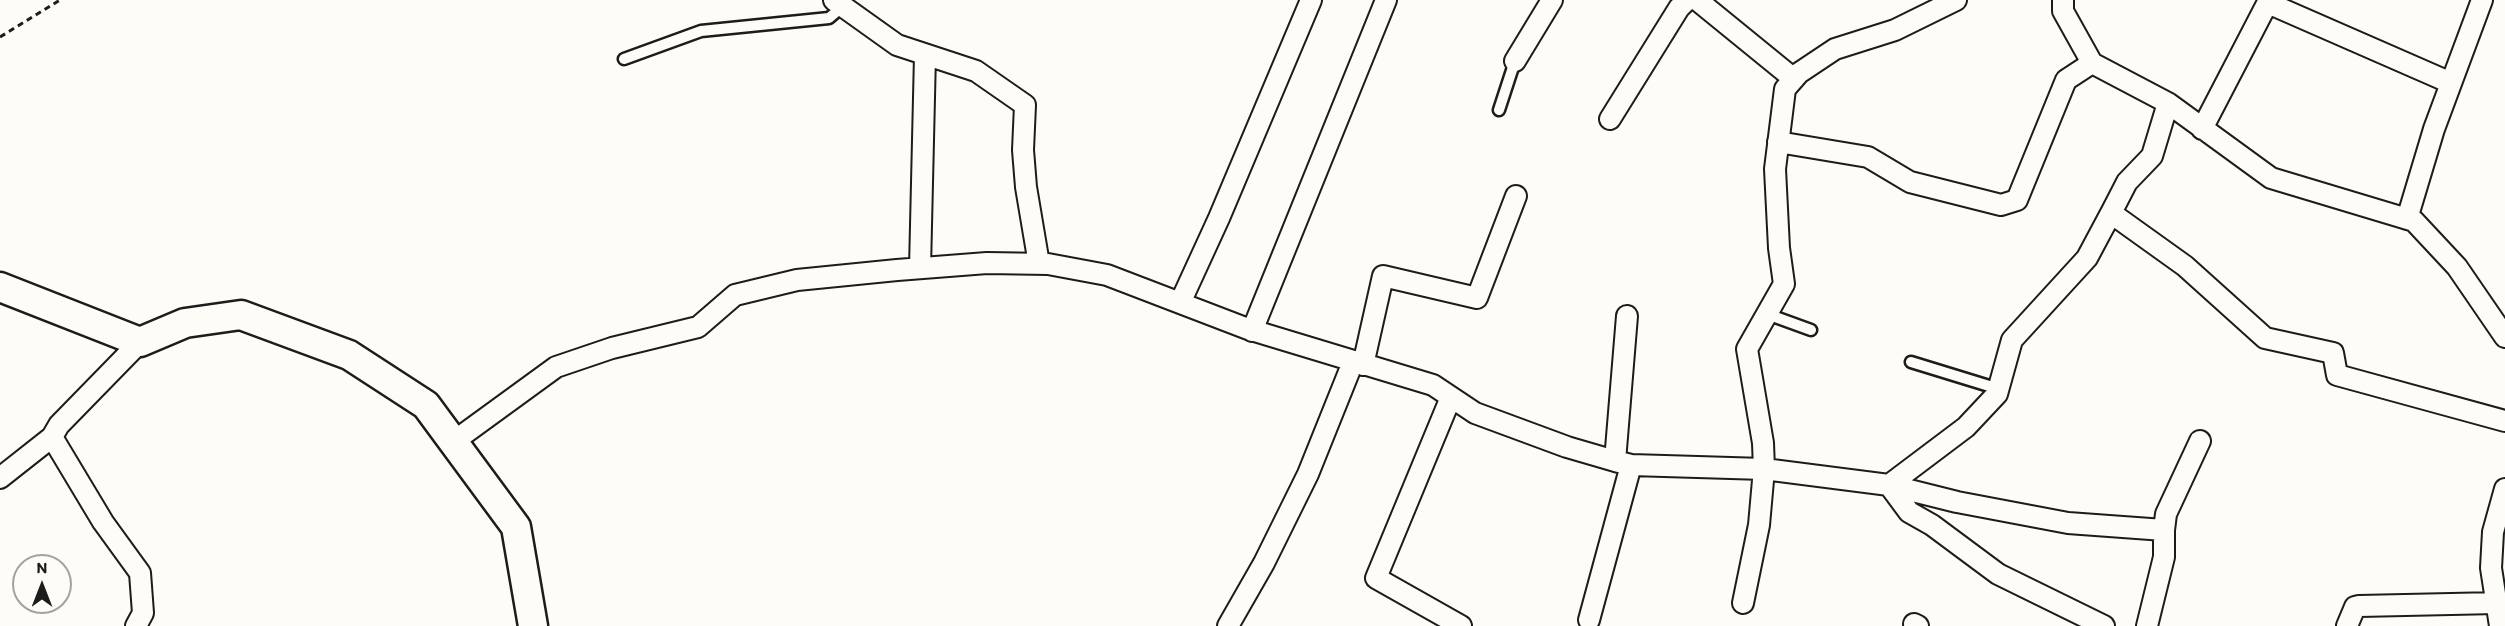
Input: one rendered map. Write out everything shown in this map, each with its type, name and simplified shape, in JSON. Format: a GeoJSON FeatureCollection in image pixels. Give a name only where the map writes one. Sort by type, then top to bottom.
{"type":"FeatureCollection","features":[{"type":"Feature","properties":{"kind":"street"},"geometry":{"type":"LineString","coordinates":[[1180,303],[1311,0]]}},
{"type":"Feature","properties":{"kind":"street"},"geometry":{"type":"LineString","coordinates":[[1252,331],[1386,0]]}},
{"type":"Feature","properties":{"kind":"street"},"geometry":{"type":"LineString","coordinates":[[1515,61],[1552,0]]}},
{"type":"Feature","properties":{"kind":"street"},"geometry":{"type":"LineString","coordinates":[[1697,0],[1794,79]]}},
{"type":"Feature","properties":{"kind":"street"},"geometry":{"type":"LineString","coordinates":[[1743,603],[1759,525],[1764,469],[1763,443],[1748,349],[1784,284],[1779,248],[1775,169],[1785,89],[1799,73],[1835,49],[1895,30],[1927,6],[1956,0]]}},
{"type":"Feature","properties":{"kind":"street"},"geometry":{"type":"LineString","coordinates":[[2063,0],[2064,11],[2092,63],[2168,103],[2271,178],[2414,221],[2457,267],[2505,337]]}},
{"type":"Feature","properties":{"kind":"street"},"geometry":{"type":"LineString","coordinates":[[2407,219],[2434,129],[2482,0]]}},
{"type":"Feature","properties":{"kind":"street"},"geometry":{"type":"LineString","coordinates":[[2202,129],[2269,1],[2451,83]]}},
{"type":"Feature","properties":{"kind":"street"},"geometry":{"type":"LineString","coordinates":[[838,3],[897,45],[976,71],[1024,105],[1023,150],[1026,187],[1039,264]]}},
{"type":"Feature","properties":{"kind":"street"},"geometry":{"type":"LineString","coordinates":[[1611,119],[1680,3]]}},
{"type":"Feature","properties":{"kind":"street"},"geometry":{"type":"LineString","coordinates":[[920,268],[926,55]]}},
{"type":"Feature","properties":{"kind":"street"},"geometry":{"type":"LineString","coordinates":[[1778,141],[1868,157],[1910,182],[2001,205],[2017,200],[2066,80],[2092,63]]}},
{"type":"Feature","properties":{"kind":"street"},"geometry":{"type":"LineString","coordinates":[[1889,485],[1966,427],[1997,394],[2012,340],[2087,258],[2127,182],[2152,156],[2168,103]]}},
{"type":"Feature","properties":{"kind":"street"},"geometry":{"type":"LineString","coordinates":[[1228,626],[1264,563],[1358,364],[1383,276],[1477,298],[1516,196]]}},
{"type":"Feature","properties":{"kind":"street"},"geometry":{"type":"LineString","coordinates":[[2111,213],[2185,266],[2265,338],[2333,353],[2337,375],[2505,421]]}},
{"type":"Feature","properties":{"kind":"street"},"geometry":{"type":"LineString","coordinates":[[453,442],[556,367],[612,348],[698,327],[735,295],[797,280],[987,263],[1039,264],[1107,275],[1252,331],[1433,385],[1475,413],[1567,447],[1623,463],[1764,469],[1889,485],[1957,502],[2068,523],[2164,530]]}},
{"type":"Feature","properties":{"kind":"street"},"geometry":{"type":"LineString","coordinates":[[0,287],[140,342]]}},
{"type":"Feature","properties":{"kind":"street"},"geometry":{"type":"LineString","coordinates":[[0,478],[52,436],[59,425],[140,342],[185,322],[241,315],[349,355],[426,405],[516,527],[533,626]]}},
{"type":"Feature","properties":{"kind":"street"},"geometry":{"type":"LineString","coordinates":[[1589,620],[1623,463],[1627,316]]}},
{"type":"Feature","properties":{"kind":"street"},"geometry":{"type":"LineString","coordinates":[[1451,397],[1376,578],[1461,626]]}},
{"type":"Feature","properties":{"kind":"street"},"geometry":{"type":"LineString","coordinates":[[52,436],[103,522],[140,573],[142,613],[136,626]]}},
{"type":"Feature","properties":{"kind":"street"},"geometry":{"type":"LineString","coordinates":[[2147,626],[2164,557],[2166,514],[2199,441]]}},
{"type":"Feature","properties":{"kind":"street"},"geometry":{"type":"LineString","coordinates":[[1889,485],[1909,512],[1932,525],[1998,574],[2104,626]]}},
{"type":"Feature","properties":{"kind":"street"},"geometry":{"type":"LineString","coordinates":[[2500,626],[2497,603],[2498,571],[2493,532],[2505,489]]}},
{"type":"Feature","properties":{"kind":"street"},"geometry":{"type":"LineString","coordinates":[[2347,626],[2355,607],[2359,606],[2497,603]]}},
{"type":"Feature","properties":{"kind":"lane"},"geometry":{"type":"LineString","coordinates":[[624,59],[701,31],[829,18],[838,3]]}},
{"type":"Feature","properties":{"kind":"lane"},"geometry":{"type":"LineString","coordinates":[[1499,110],[1515,61]]}},
{"type":"Feature","properties":{"kind":"lane"},"geometry":{"type":"LineString","coordinates":[[1767,314],[1810,330]]}},
{"type":"Feature","properties":{"kind":"lane"},"geometry":{"type":"LineString","coordinates":[[1911,362],[1999,389]]}},
{"type":"Feature","properties":{"kind":"path"},"geometry":{"type":"LineString","coordinates":[[0,38],[60,0]]}}]}
